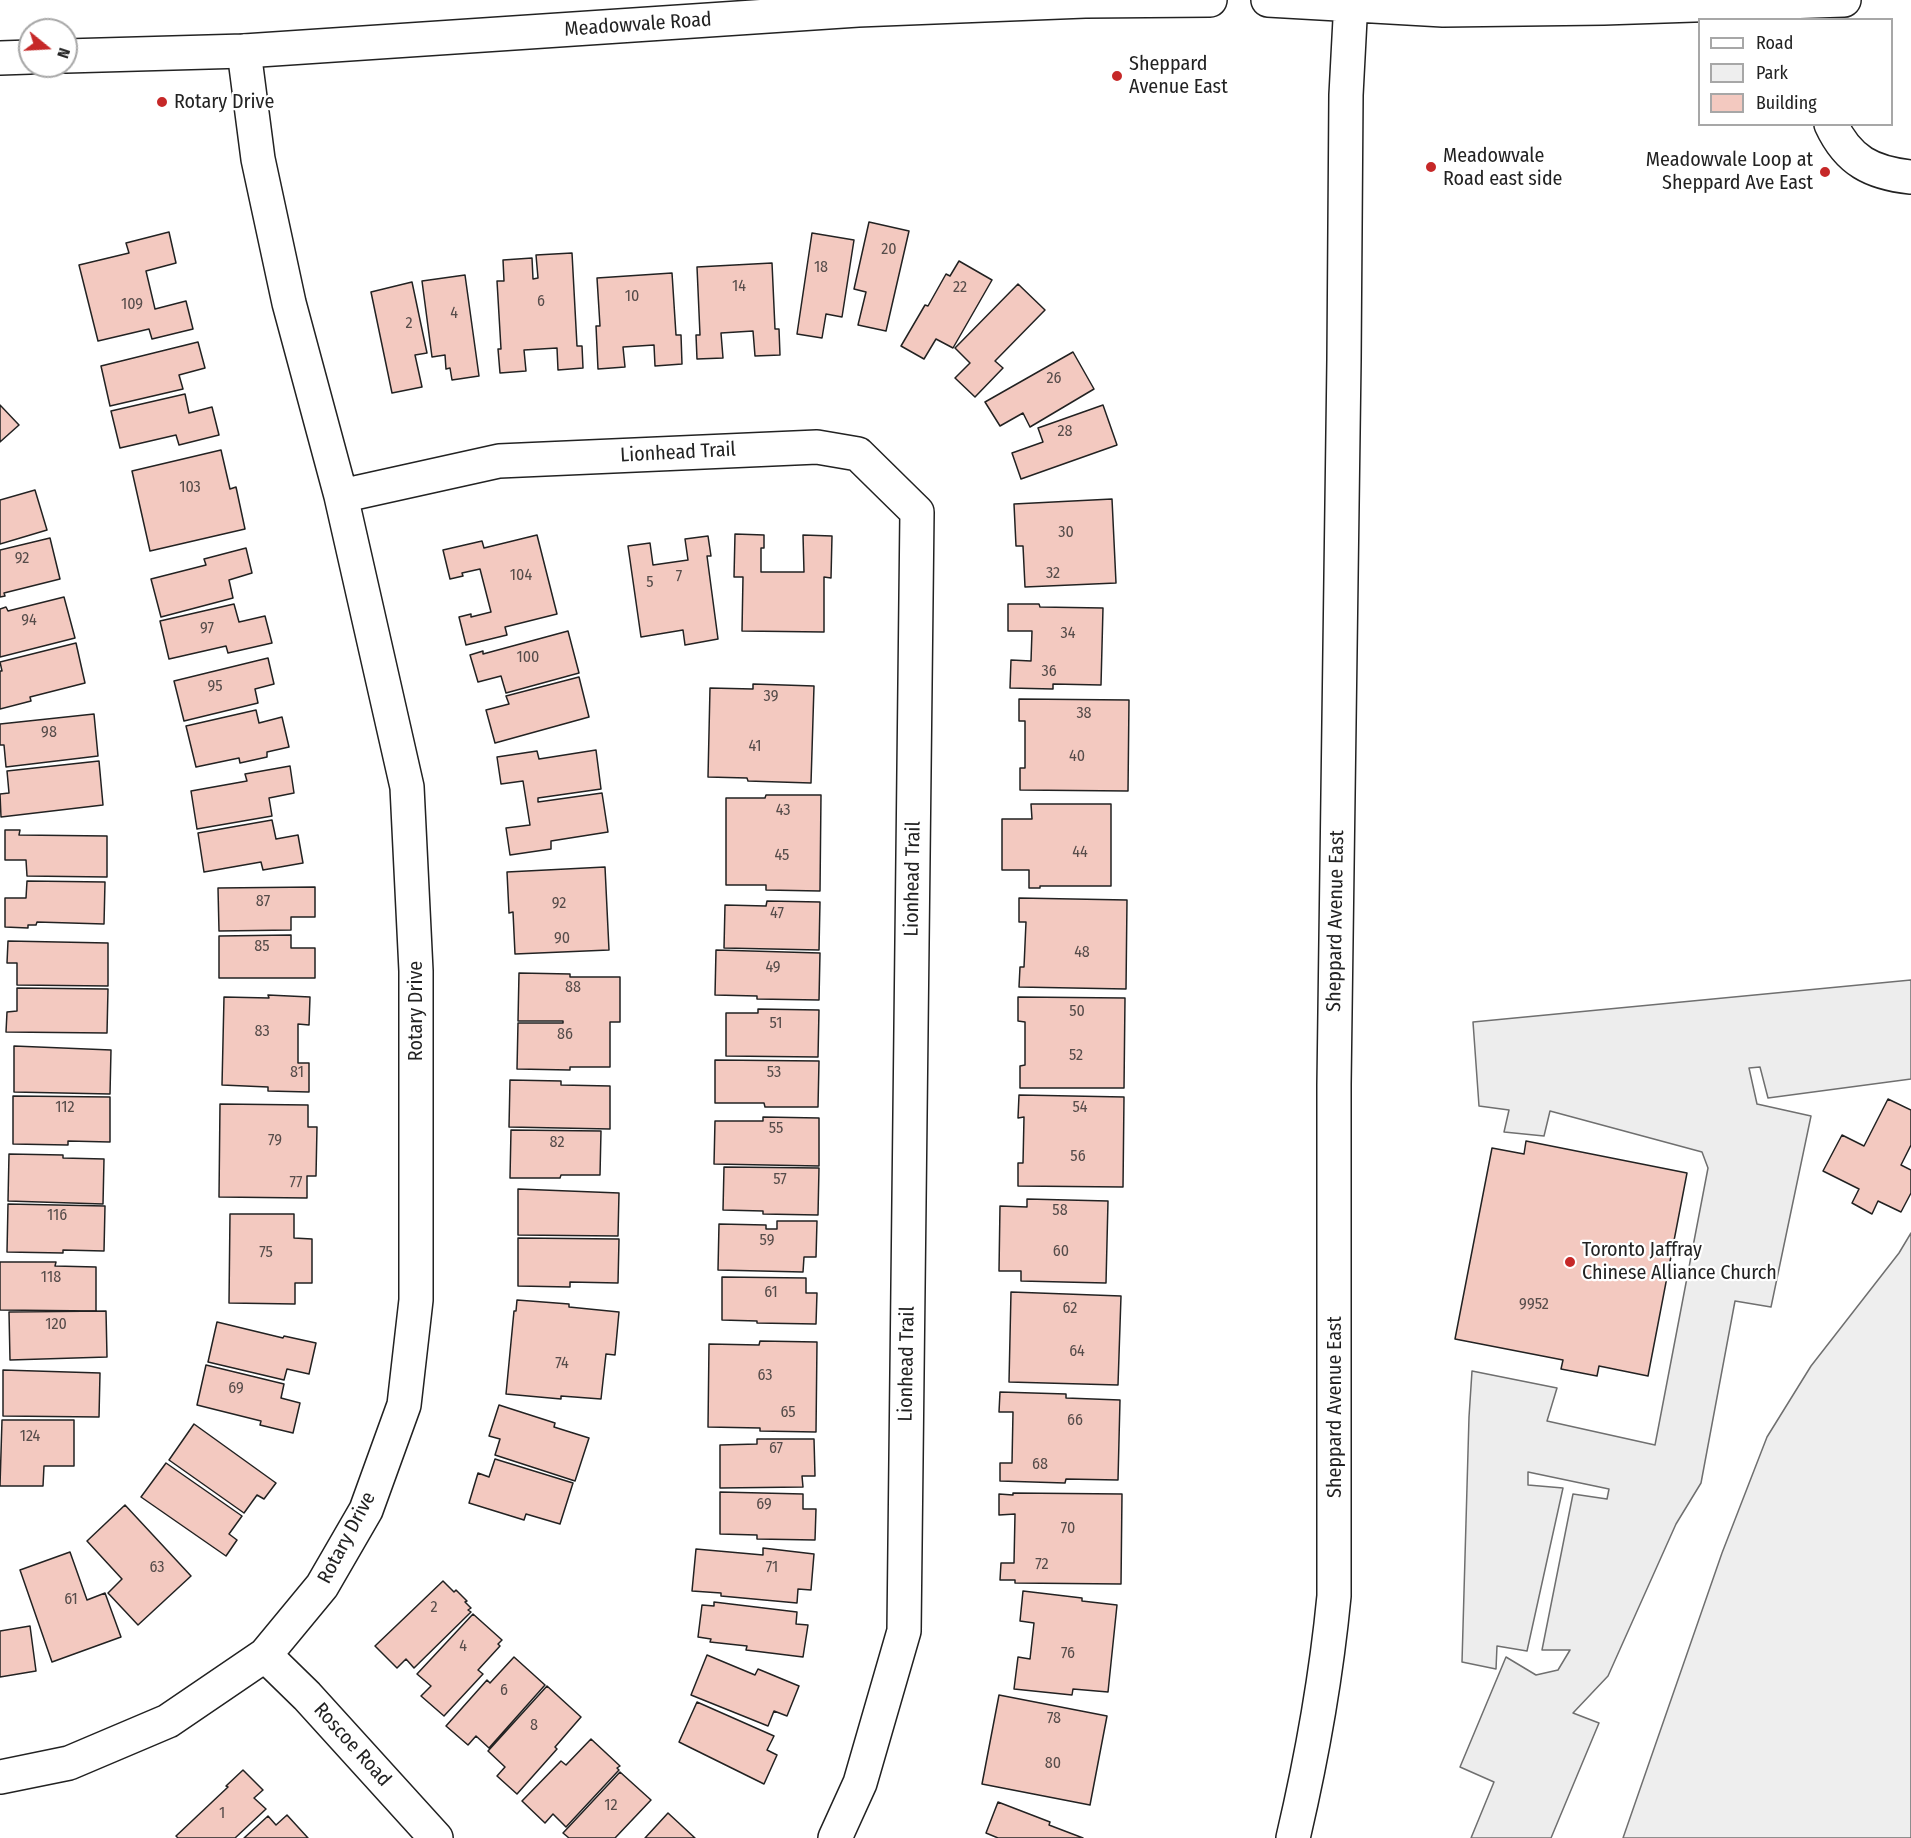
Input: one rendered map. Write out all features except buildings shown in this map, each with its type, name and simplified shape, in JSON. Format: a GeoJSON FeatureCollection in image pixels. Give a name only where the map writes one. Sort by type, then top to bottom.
{"type":"FeatureCollection","features":[{"type":"Feature","properties":{"kind":"street","name":"Meadowvale Road"},"geometry":{"type":"LineString","coordinates":[[78,56],[244,51],[858,10],[1059,1],[1210,0]]}},
{"type":"Feature","properties":{"kind":"street"},"geometry":{"type":"LineString","coordinates":[[1268,0],[1351,2],[1443,10],[1794,11],[1844,0]]}},
{"type":"Feature","properties":{"kind":"street","name":"Sheppard Avenue East"},"geometry":{"type":"LineString","coordinates":[[1293,1838],[1311,1760],[1327,1666],[1334,1596],[1334,1084],[1346,95],[1351,2]]}},
{"type":"Feature","properties":{"kind":"street","name":"Rotary Drive"},"geometry":{"type":"LineString","coordinates":[[0,1777],[69,1763],[168,1721],[265,1655],[322,1586],[366,1510],[404,1405],[416,1300],[416,971],[407,787],[341,496],[289,303],[258,159],[244,51]]}},
{"type":"Feature","properties":{"kind":"street"},"geometry":{"type":"LineString","coordinates":[[0,58],[18,57]]}},
{"type":"Feature","properties":{"kind":"street"},"geometry":{"type":"LineString","coordinates":[[1832,126],[1839,141],[1866,166],[1892,175],[1911,177]]}},
{"type":"Feature","properties":{"kind":"street","name":"Lionhead Trail"},"geometry":{"type":"LineString","coordinates":[[341,496],[499,461],[817,447],[858,454],[917,512],[904,1631],[860,1782],[835,1838]]}},
{"type":"Feature","properties":{"kind":"street","name":"Roscoe Road"},"geometry":{"type":"LineString","coordinates":[[265,1655],[307,1696],[436,1838]]}},
{"type":"Feature","properties":{"kind":"green space"},"geometry":{"type":"Polygon","coordinates":[[[1911,1233],[1911,1838],[1623,1838],[1722,1553],[1767,1437],[1811,1366],[1899,1253],[1911,1233]]]}},
{"type":"Feature","properties":{"kind":"shaded area"},"geometry":{"type":"Polygon","coordinates":[[[1911,980],[1911,1079],[1768,1098],[1760,1067],[1749,1068],[1757,1104],[1811,1116],[1771,1307],[1735,1301],[1701,1483],[1676,1524],[1608,1676],[1573,1713],[1599,1723],[1551,1838],[1471,1838],[1494,1782],[1460,1767],[1506,1657],[1536,1675],[1558,1670],[1570,1650],[1542,1650],[1573,1494],[1607,1499],[1609,1489],[1528,1472],[1528,1485],[1563,1488],[1527,1651],[1497,1646],[1496,1669],[1462,1662],[1472,1371],[1557,1388],[1547,1421],[1655,1445],[1708,1168],[1702,1152],[1550,1111],[1544,1136],[1504,1132],[1509,1110],[1479,1106],[1473,1022],[1911,980]]]}},
{"type":"Feature","properties":{"kind":"place","name":"Sheppard Avenue East"},"geometry":{"type":"Point","coordinates":[1117,76]}},
{"type":"Feature","properties":{"kind":"place","name":"Rotary Drive"},"geometry":{"type":"Point","coordinates":[162,102]}},
{"type":"Feature","properties":{"kind":"place","name":"Meadowvale Road east side"},"geometry":{"type":"Point","coordinates":[1431,167]}},
{"type":"Feature","properties":{"kind":"place","name":"Meadowvale Loop at Sheppard Ave East"},"geometry":{"type":"Point","coordinates":[1825,172]}},
{"type":"Feature","properties":{"kind":"place","name":"Toronto Jaffray Chinese Alliance Church"},"geometry":{"type":"Point","coordinates":[1570,1262]}}]}
